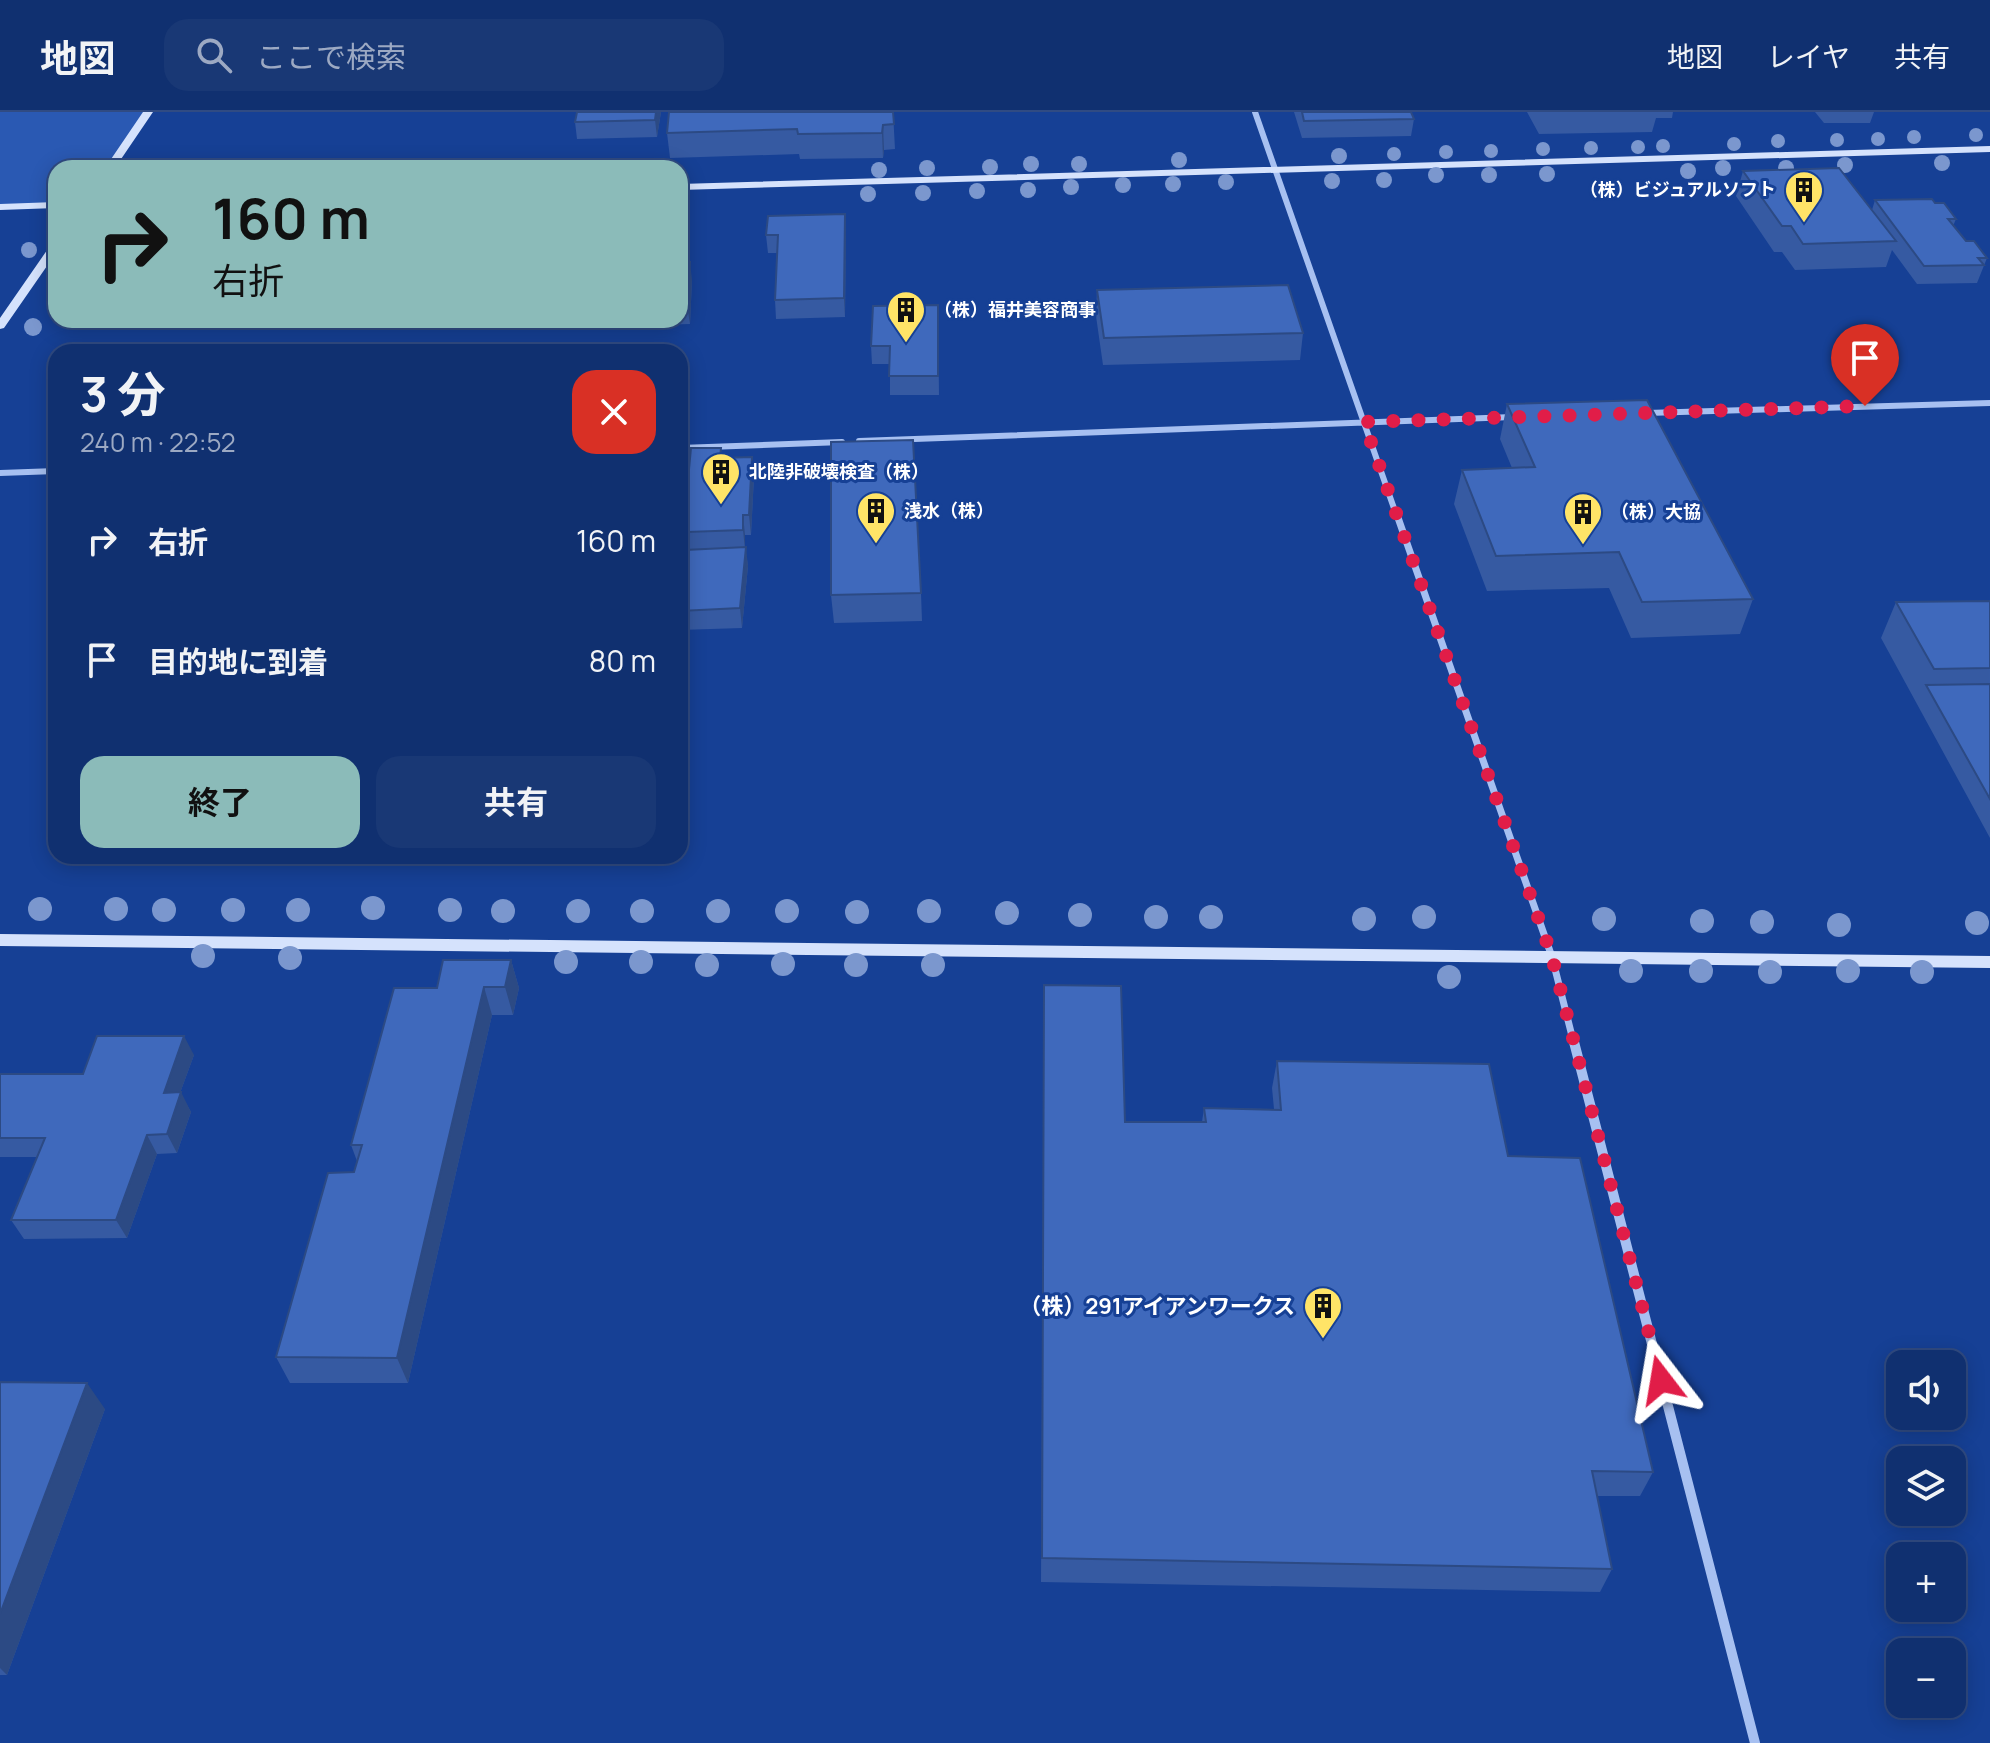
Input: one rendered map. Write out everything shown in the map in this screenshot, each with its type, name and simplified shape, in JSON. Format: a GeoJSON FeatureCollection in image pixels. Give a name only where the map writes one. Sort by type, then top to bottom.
{"type":"FeatureCollection","features":[{"type":"Feature","properties":{"kind":"street"},"geometry":{"type":"LineString","coordinates":[[115,160],[148,112]]}},
{"type":"Feature","properties":{"kind":"street"},"geometry":{"type":"LineString","coordinates":[[1255,112],[1552,957],[1755,1743]]}},
{"type":"Feature","properties":{"kind":"street"},"geometry":{"type":"LineString","coordinates":[[688,187],[1990,149]]}},
{"type":"Feature","properties":{"kind":"street"},"geometry":{"type":"LineString","coordinates":[[0,207],[48,205]]}},
{"type":"Feature","properties":{"kind":"street"},"geometry":{"type":"LineString","coordinates":[[0,326],[48,257]]}},
{"type":"Feature","properties":{"kind":"street"},"geometry":{"type":"LineString","coordinates":[[1630,414],[1990,403]]}},
{"type":"Feature","properties":{"kind":"street"},"geometry":{"type":"LineString","coordinates":[[688,448],[1521,417]]}},
{"type":"Feature","properties":{"kind":"street"},"geometry":{"type":"LineString","coordinates":[[0,473],[48,471]]}},
{"type":"Feature","properties":{"kind":"street"},"geometry":{"type":"LineString","coordinates":[[0,940],[1990,962]]}},
{"type":"Feature","properties":{"kind":"shaded area"},"geometry":{"type":"Polygon","coordinates":[[[0,112],[148,112],[115,160],[48,160],[48,205],[0,207],[0,112]]]}},
{"type":"Feature","properties":{"kind":"building"},"geometry":{"type":"Polygon","coordinates":[[[577,112],[656,112],[655,120],[575,122],[577,112]]]}},
{"type":"Feature","properties":{"kind":"building"},"geometry":{"type":"Polygon","coordinates":[[[669,112],[893,112],[894,124],[883,125],[882,133],[798,134],[797,129],[667,133],[669,112]]]}},
{"type":"Feature","properties":{"kind":"building"},"geometry":{"type":"Polygon","coordinates":[[[1302,112],[1411,112],[1414,119],[1304,121],[1302,112]]]}},
{"type":"Feature","properties":{"kind":"building"},"geometry":{"type":"Polygon","coordinates":[[[1839,168],[1896,241],[1803,244],[1791,226],[1782,226],[1743,171],[1839,168]]]}},
{"type":"Feature","properties":{"kind":"building"},"geometry":{"type":"Polygon","coordinates":[[[1932,199],[1935,203],[1944,203],[1956,219],[1948,219],[1966,241],[1974,241],[1987,258],[1978,258],[1984,265],[1924,266],[1875,200],[1932,199]]]}},
{"type":"Feature","properties":{"kind":"building"},"geometry":{"type":"Polygon","coordinates":[[[845,214],[844,298],[775,300],[778,235],[766,235],[768,216],[845,214]]]}},
{"type":"Feature","properties":{"kind":"building"},"geometry":{"type":"Polygon","coordinates":[[[1288,285],[1303,333],[1104,338],[1097,290],[1288,285]]]}},
{"type":"Feature","properties":{"kind":"building","name":"（株）福井美容商事"},"geometry":{"type":"Polygon","coordinates":[[[938,305],[938,376],[889,376],[890,346],[871,346],[873,306],[938,305]]]}},
{"type":"Feature","properties":{"kind":"building","name":"（株）大協"},"geometry":{"type":"Polygon","coordinates":[[[1647,400],[1753,599],[1642,602],[1619,552],[1496,556],[1462,470],[1535,467],[1507,404],[1647,400]]]}},
{"type":"Feature","properties":{"kind":"building","name":"浅水（株）"},"geometry":{"type":"Polygon","coordinates":[[[913,440],[921,593],[831,595],[831,442],[913,440]]]}},
{"type":"Feature","properties":{"kind":"building","name":"北陸非破壊検査（株）"},"geometry":{"type":"Polygon","coordinates":[[[691,448],[721,448],[720,458],[752,457],[749,515],[743,515],[743,530],[688,532],[691,448]]]}},
{"type":"Feature","properties":{"kind":"building"},"geometry":{"type":"Polygon","coordinates":[[[746,547],[740,608],[688,611],[688,550],[746,547]]]}},
{"type":"Feature","properties":{"kind":"building"},"geometry":{"type":"Polygon","coordinates":[[[1990,601],[1990,668],[1934,669],[1896,602],[1990,601]]]}},
{"type":"Feature","properties":{"kind":"building"},"geometry":{"type":"Polygon","coordinates":[[[1990,684],[1990,799],[1926,685],[1990,684]]]}},
{"type":"Feature","properties":{"kind":"building"},"geometry":{"type":"Polygon","coordinates":[[[443,960],[511,960],[505,987],[484,987],[397,1358],[276,1357],[328,1173],[354,1172],[362,1145],[351,1145],[394,988],[437,988],[443,960]]]}},
{"type":"Feature","properties":{"kind":"building","name":"（株）291アイアンワークス"},"geometry":{"type":"Polygon","coordinates":[[[1044,985],[1121,986],[1125,1122],[1206,1122],[1204,1108],[1281,1110],[1277,1061],[1489,1064],[1508,1156],[1580,1158],[1653,1472],[1592,1471],[1612,1569],[1042,1558],[1044,985]]]}},
{"type":"Feature","properties":{"kind":"building"},"geometry":{"type":"Polygon","coordinates":[[[97,1036],[184,1036],[164,1093],[181,1092],[167,1134],[147,1135],[116,1220],[11,1220],[45,1138],[0,1138],[0,1074],[83,1074],[97,1036]]]}},
{"type":"Feature","properties":{"kind":"building"},"geometry":{"type":"Polygon","coordinates":[[[0,1382],[87,1383],[0,1614],[0,1382]]]}},
{"type":"Feature","properties":{"kind":"place","name":"（株）ビジュアルソフト"},"geometry":{"type":"Point","coordinates":[1804,224]}},
{"type":"Feature","properties":{"kind":"place","name":"（株）福井美容商事"},"geometry":{"type":"Point","coordinates":[906,344]}},
{"type":"Feature","properties":{"kind":"place","name":"北陸非破壊検査（株）"},"geometry":{"type":"Point","coordinates":[721,506]}},
{"type":"Feature","properties":{"kind":"place","name":"浅水（株）"},"geometry":{"type":"Point","coordinates":[876,545]}},
{"type":"Feature","properties":{"kind":"place","name":"（株）大協"},"geometry":{"type":"Point","coordinates":[1583,546]}},
{"type":"Feature","properties":{"kind":"place","name":"（株）291アイアンワークス"},"geometry":{"type":"Point","coordinates":[1323,1340]}},
{"type":"Feature","properties":{"kind":"route"},"geometry":{"type":"LineString","coordinates":[[1661,1380],[1552,957],[1364,422],[1865,406]]}}]}
